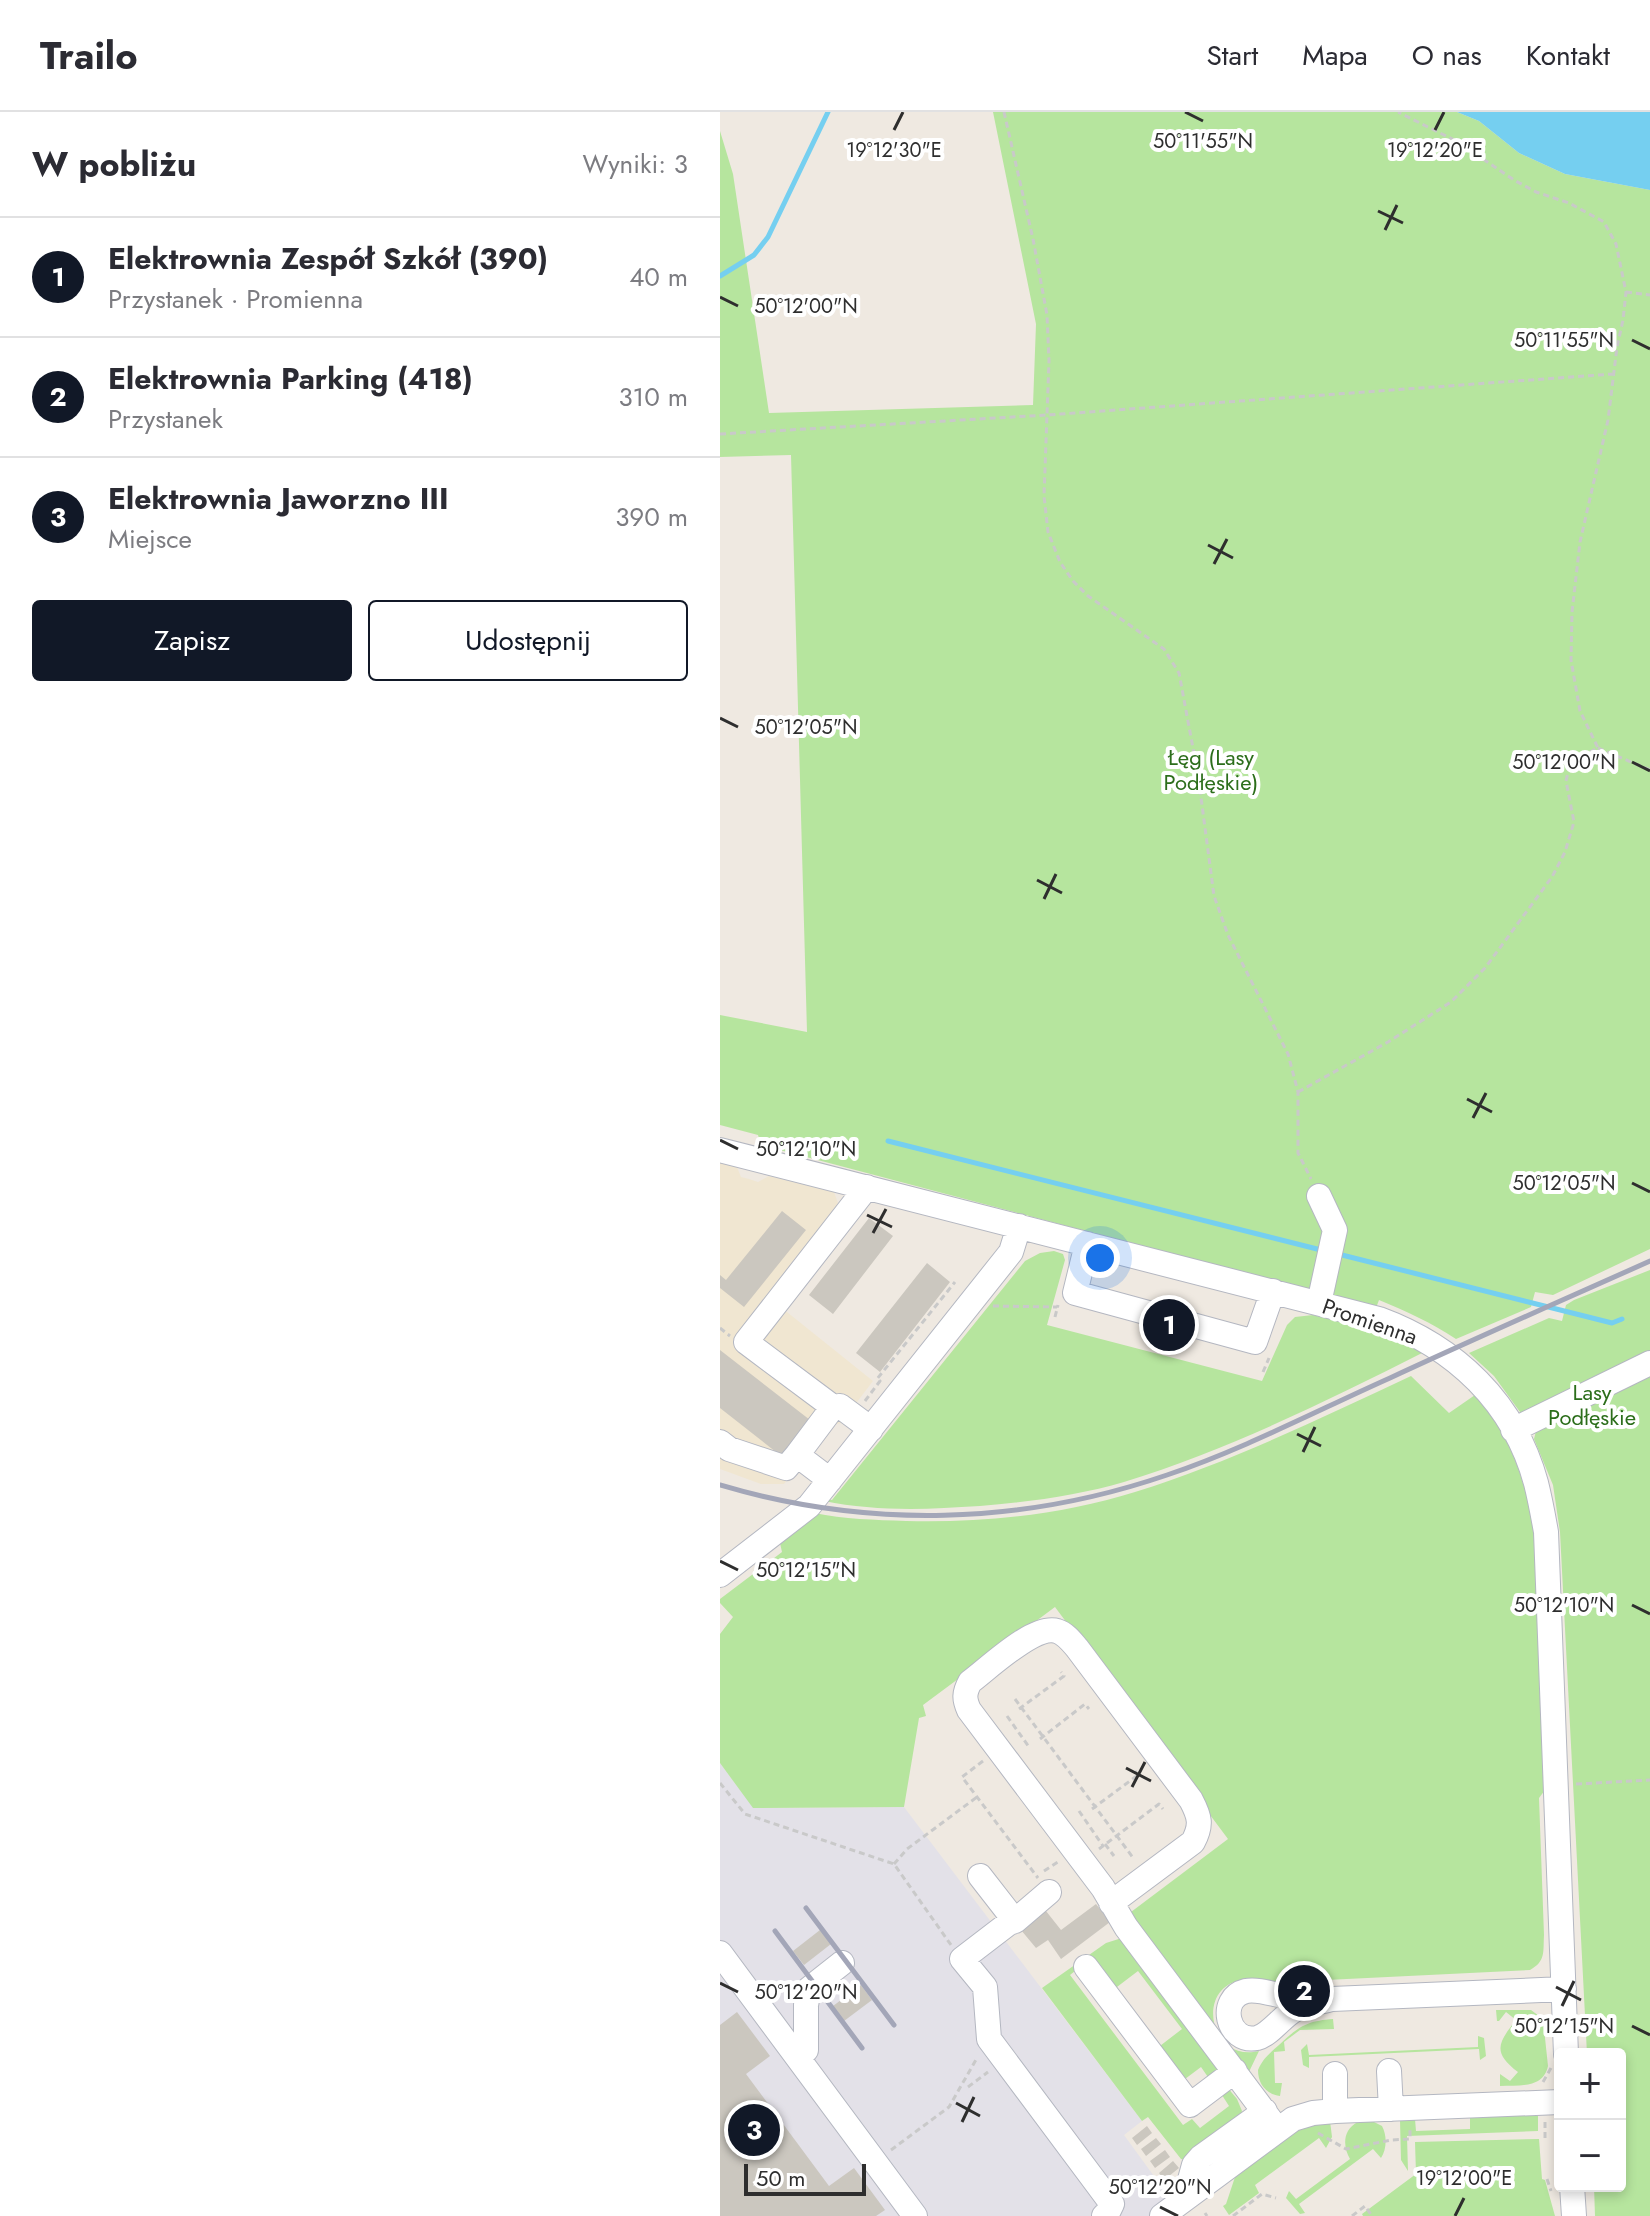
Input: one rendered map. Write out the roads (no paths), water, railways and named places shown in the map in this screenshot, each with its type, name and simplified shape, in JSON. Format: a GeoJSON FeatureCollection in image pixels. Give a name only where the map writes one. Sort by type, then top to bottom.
{"type":"FeatureCollection","features":[{"type":"Feature","properties":{"kind":"street","name":"Promienna"},"geometry":{"type":"LineString","coordinates":[[720,1150],[1379,1319],[1433,1343],[1483,1386],[1522,1444],[1536,1482],[1546,1532],[1564,1989],[1560,2048]]}},
{"type":"Feature","properties":{"kind":"street"},"geometry":{"type":"LineString","coordinates":[[867,1187],[746,1342],[833,1407],[840,1406],[871,1429]]}},
{"type":"Feature","properties":{"kind":"street"},"geometry":{"type":"LineString","coordinates":[[1319,1196],[1335,1230],[1319,1303]]}},
{"type":"Feature","properties":{"kind":"street"},"geometry":{"type":"LineString","coordinates":[[720,1575],[809,1506],[1011,1252],[1019,1226]]}},
{"type":"Feature","properties":{"kind":"street"},"geometry":{"type":"LineString","coordinates":[[1087,1244],[1075,1293],[1255,1342],[1273,1291]]}},
{"type":"Feature","properties":{"kind":"street"},"geometry":{"type":"LineString","coordinates":[[1513,1430],[1650,1363]]}},
{"type":"Feature","properties":{"kind":"street"},"geometry":{"type":"LineString","coordinates":[[720,1442],[729,1449],[786,1468],[833,1407]]}},
{"type":"Feature","properties":{"kind":"street"},"geometry":{"type":"LineString","coordinates":[[797,1455],[830,1480]]}},
{"type":"Feature","properties":{"kind":"street"},"geometry":{"type":"LineString","coordinates":[[1111,1903],[1193,1842],[1199,1831],[1199,1814],[1077,1648],[1065,1635],[1055,1630],[1044,1630],[1031,1635],[970,1682],[965,1692],[969,1710],[1103,1888],[1111,1903],[1126,1927],[1272,2120]]}},
{"type":"Feature","properties":{"kind":"street"},"geometry":{"type":"LineString","coordinates":[[980,1876],[1015,1921]]}},
{"type":"Feature","properties":{"kind":"street"},"geometry":{"type":"LineString","coordinates":[[1049,1892],[962,1959],[985,1987],[989,2039],[1112,2204],[1104,2216]]}},
{"type":"Feature","properties":{"kind":"street"},"geometry":{"type":"LineString","coordinates":[[720,1953],[915,2216]]}},
{"type":"Feature","properties":{"kind":"street"},"geometry":{"type":"LineString","coordinates":[[798,2058],[806,2050],[809,1989],[842,1963]]}},
{"type":"Feature","properties":{"kind":"street"},"geometry":{"type":"LineString","coordinates":[[1086,1967],[1190,2105],[1235,2071]]}},
{"type":"Feature","properties":{"kind":"street"},"geometry":{"type":"LineString","coordinates":[[1332,1999],[1297,2009],[1261,2037],[1246,2038],[1229,2022],[1229,2007],[1238,1995],[1246,1991],[1297,1999],[1332,1999],[1564,1989]]}},
{"type":"Feature","properties":{"kind":"street"},"geometry":{"type":"LineString","coordinates":[[1261,1993],[1273,2003],[1273,2026]]}},
{"type":"Feature","properties":{"kind":"street"},"geometry":{"type":"LineString","coordinates":[[1389,2071],[1391,2109]]}},
{"type":"Feature","properties":{"kind":"street"},"geometry":{"type":"LineString","coordinates":[[1335,2074],[1335,2111]]}},
{"type":"Feature","properties":{"kind":"street"},"geometry":{"type":"LineString","coordinates":[[1187,2210],[1272,2120],[1335,2111],[1552,2110]]}},
{"type":"Feature","properties":{"kind":"street"},"geometry":{"type":"LineString","coordinates":[[1572,2192],[1574,2216]]}},
{"type":"Feature","properties":{"kind":"water"},"geometry":{"type":"Polygon","coordinates":[[[1457,112],[1650,112],[1650,190],[1565,174],[1519,153],[1479,121],[1457,112]]]}},
{"type":"Feature","properties":{"kind":"waterway"},"geometry":{"type":"LineString","coordinates":[[720,276],[754,255],[768,237],[828,112]]}},
{"type":"Feature","properties":{"kind":"waterway"},"geometry":{"type":"LineString","coordinates":[[888,1141],[1325,1251]]}},
{"type":"Feature","properties":{"kind":"waterway"},"geometry":{"type":"LineString","coordinates":[[1338,1254],[1612,1323],[1622,1319]]}},
{"type":"Feature","properties":{"kind":"railway"},"geometry":{"type":"LineString","coordinates":[[720,1485],[832,1509],[888,1514],[1000,1512],[1112,1492],[1196,1465],[1252,1442],[1650,1261]]}},
{"type":"Feature","properties":{"kind":"railway"},"geometry":{"type":"LineString","coordinates":[[806,1908],[894,2025]]}},
{"type":"Feature","properties":{"kind":"railway"},"geometry":{"type":"LineString","coordinates":[[775,1931],[862,2048]]}},
{"type":"Feature","properties":{"kind":"place","name":"Elektrownia Zespół Szkół (390)"},"geometry":{"type":"Point","coordinates":[1169,1325]}},
{"type":"Feature","properties":{"kind":"place","name":"Elektrownia Parking (418)"},"geometry":{"type":"Point","coordinates":[1304,1991]}},
{"type":"Feature","properties":{"kind":"place","name":"Elektrownia Jaworzno III"},"geometry":{"type":"Point","coordinates":[754,2130]}},
{"type":"Feature","properties":{"kind":"park label","name":"Łęg (Lasy Podłęskie)"},"geometry":{"type":"Point","coordinates":[1211,770]}},
{"type":"Feature","properties":{"kind":"park label","name":"Lasy Podłęskie"},"geometry":{"type":"Point","coordinates":[1592,1404]}}]}
